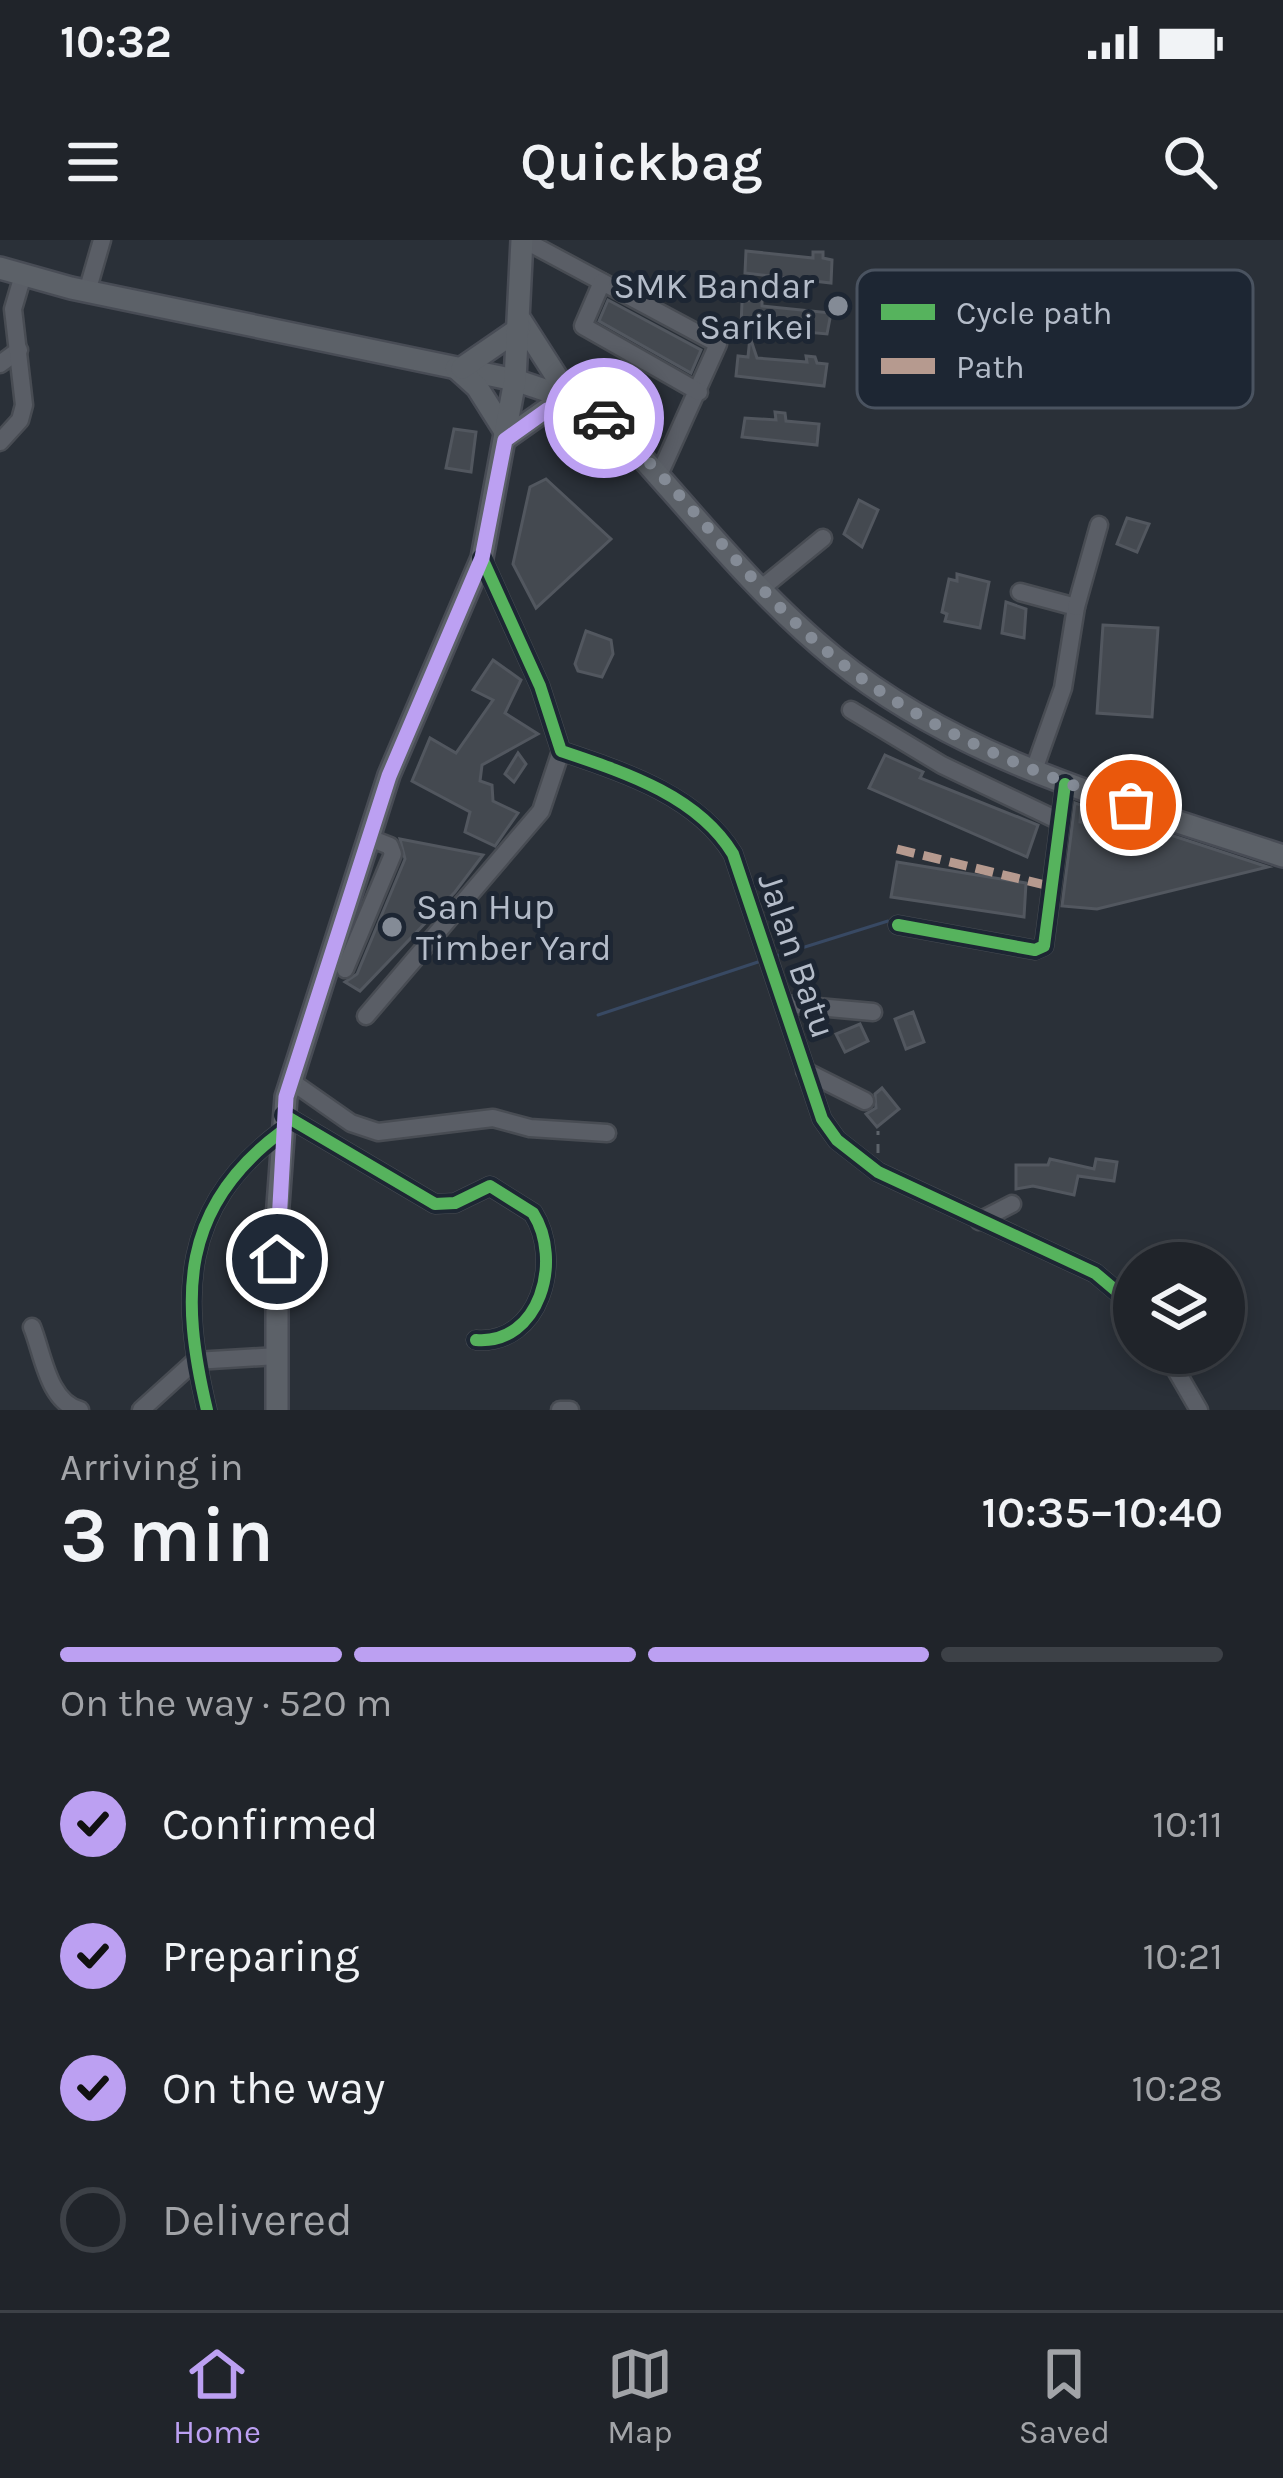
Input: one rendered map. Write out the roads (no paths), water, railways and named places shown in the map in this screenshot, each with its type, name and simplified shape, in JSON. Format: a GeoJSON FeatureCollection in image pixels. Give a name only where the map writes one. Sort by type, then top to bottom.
{"type":"FeatureCollection","features":[{"type":"Feature","properties":{"kind":"main road"},"geometry":{"type":"LineString","coordinates":[[277,1410],[283,1123],[290,1081],[367,838],[482,558],[515,380],[523,240]]}},
{"type":"Feature","properties":{"kind":"main road"},"geometry":{"type":"LineString","coordinates":[[0,268],[87,292],[515,380],[578,401]]}},
{"type":"Feature","properties":{"kind":"main road"},"geometry":{"type":"LineString","coordinates":[[459,368],[520,324]]}},
{"type":"Feature","properties":{"kind":"main road"},"geometry":{"type":"LineString","coordinates":[[520,324],[578,401],[659,475],[763,587],[834,657],[911,711],[1065,784],[1283,856]]}},
{"type":"Feature","properties":{"kind":"main road"},"geometry":{"type":"LineString","coordinates":[[459,368],[477,387],[506,436]]}},
{"type":"Feature","properties":{"kind":"main road"},"geometry":{"type":"LineString","coordinates":[[506,436],[547,410],[578,401]]}},
{"type":"Feature","properties":{"kind":"street"},"geometry":{"type":"LineString","coordinates":[[87,292],[102,240]]}},
{"type":"Feature","properties":{"kind":"street"},"geometry":{"type":"LineString","coordinates":[[523,240],[718,344],[659,475]]}},
{"type":"Feature","properties":{"kind":"street"},"geometry":{"type":"LineString","coordinates":[[0,442],[11,433],[24,405],[14,309],[23,275]]}},
{"type":"Feature","properties":{"kind":"street"},"geometry":{"type":"LineString","coordinates":[[602,281],[583,326],[699,392]]}},
{"type":"Feature","properties":{"kind":"street"},"geometry":{"type":"LineString","coordinates":[[0,364],[19,350]]}},
{"type":"Feature","properties":{"kind":"street"},"geometry":{"type":"LineString","coordinates":[[1034,770],[1063,688],[1076,607],[1099,525]]}},
{"type":"Feature","properties":{"kind":"street"},"geometry":{"type":"LineString","coordinates":[[763,587],[823,538]]}},
{"type":"Feature","properties":{"kind":"street"},"geometry":{"type":"LineString","coordinates":[[366,1016],[541,811],[561,751],[540,686],[482,558]]}},
{"type":"Feature","properties":{"kind":"street"},"geometry":{"type":"LineString","coordinates":[[1020,592],[1076,607]]}},
{"type":"Feature","properties":{"kind":"street"},"geometry":{"type":"LineString","coordinates":[[851,710],[943,765],[1057,820]]}},
{"type":"Feature","properties":{"kind":"street","name":"Jalan Batu"},"geometry":{"type":"LineString","coordinates":[[561,751],[664,793],[719,831],[733,854],[828,1129],[878,1172],[1095,1273],[1113,1288]]}},
{"type":"Feature","properties":{"kind":"street"},"geometry":{"type":"LineString","coordinates":[[898,925],[1035,950],[1044,946],[1065,784]]}},
{"type":"Feature","properties":{"kind":"street"},"geometry":{"type":"LineString","coordinates":[[345,969],[393,854],[390,847],[367,838]]}},
{"type":"Feature","properties":{"kind":"street"},"geometry":{"type":"LineString","coordinates":[[785,1007],[873,1012]]}},
{"type":"Feature","properties":{"kind":"street","name":"Jalan Batu"},"geometry":{"type":"LineString","coordinates":[[785,1007],[825,1023]]}},
{"type":"Feature","properties":{"kind":"street","name":"Jalan Batu"},"geometry":{"type":"LineString","coordinates":[[806,1071],[866,1101]]}},
{"type":"Feature","properties":{"kind":"street"},"geometry":{"type":"LineString","coordinates":[[290,1081],[351,1123],[378,1132],[493,1118],[530,1128],[607,1132]]}},
{"type":"Feature","properties":{"kind":"street"},"geometry":{"type":"LineString","coordinates":[[207,1410],[195,1360],[191,1292],[199,1234],[238,1169],[283,1123],[435,1204],[455,1203],[490,1186],[533,1213],[544,1248],[536,1310],[530,1321],[503,1339],[476,1340]]}},
{"type":"Feature","properties":{"kind":"street"},"geometry":{"type":"LineString","coordinates":[[979,1221],[1012,1204]]}},
{"type":"Feature","properties":{"kind":"street"},"geometry":{"type":"LineString","coordinates":[[32,1327],[53,1389],[62,1402],[80,1410]]}},
{"type":"Feature","properties":{"kind":"street"},"geometry":{"type":"LineString","coordinates":[[141,1410],[195,1360],[277,1356]]}},
{"type":"Feature","properties":{"kind":"street"},"geometry":{"type":"LineString","coordinates":[[1178,1374],[1199,1410]]}},
{"type":"Feature","properties":{"kind":"street"},"geometry":{"type":"LineString","coordinates":[[560,1410],[570,1410]]}},
{"type":"Feature","properties":{"kind":"waterway"},"geometry":{"type":"LineString","coordinates":[[776,956],[888,921]]}},
{"type":"Feature","properties":{"kind":"waterway"},"geometry":{"type":"LineString","coordinates":[[598,1015],[761,961]]}},
{"type":"Feature","properties":{"kind":"place","name":"SMK Bandar Sarikei"},"geometry":{"type":"Point","coordinates":[838,306]}},
{"type":"Feature","properties":{"kind":"place","name":"San Hup Timber Yard"},"geometry":{"type":"Point","coordinates":[392,927]}}]}
